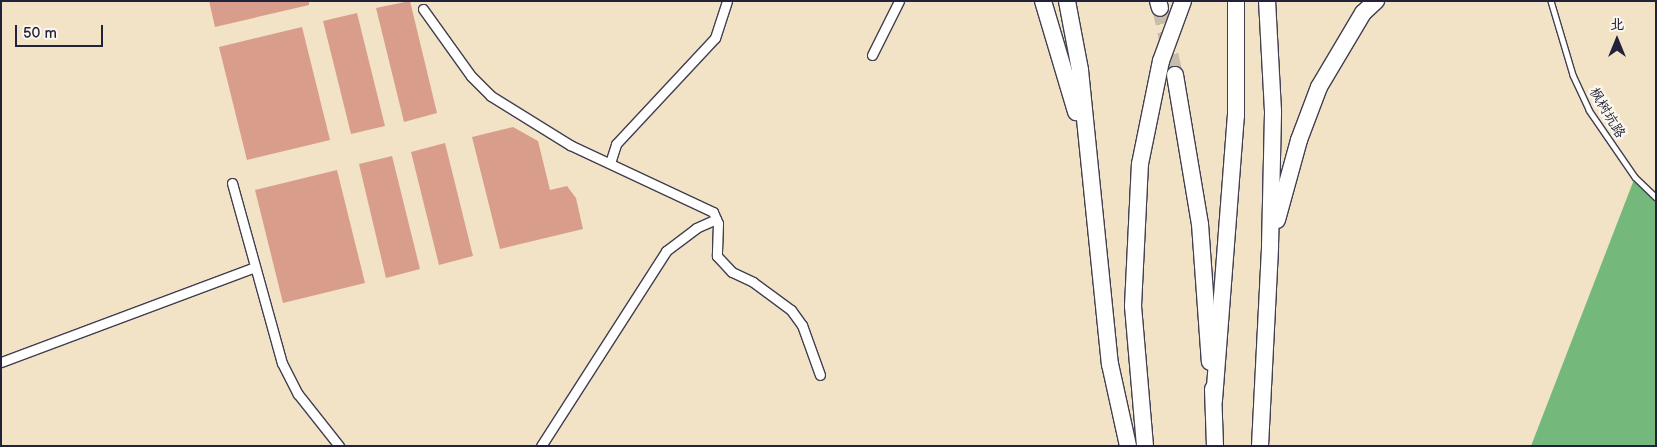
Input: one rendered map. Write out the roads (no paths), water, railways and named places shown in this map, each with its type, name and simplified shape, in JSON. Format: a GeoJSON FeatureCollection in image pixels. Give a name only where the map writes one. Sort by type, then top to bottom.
{"type":"FeatureCollection","features":[{"type":"Feature","properties":{"kind":"highway"},"geometry":{"type":"LineString","coordinates":[[1043,1],[1056,39],[1090,165]]}},
{"type":"Feature","properties":{"kind":"highway"},"geometry":{"type":"LineString","coordinates":[[1067,1],[1080,70],[1110,364],[1128,446]]}},
{"type":"Feature","properties":{"kind":"highway"},"geometry":{"type":"LineString","coordinates":[[1145,446],[1133,306],[1137,208],[1146,126],[1168,36],[1183,1]]}},
{"type":"Feature","properties":{"kind":"highway"},"geometry":{"type":"LineString","coordinates":[[1214,400],[1236,116],[1236,1]]}},
{"type":"Feature","properties":{"kind":"highway"},"geometry":{"type":"LineString","coordinates":[[1260,446],[1270,246],[1273,73],[1267,1]]}},
{"type":"Feature","properties":{"kind":"highway"},"geometry":{"type":"LineString","coordinates":[[1270,246],[1299,140],[1318,86],[1363,13],[1376,1]]}},
{"type":"Feature","properties":{"kind":"highway"},"geometry":{"type":"LineString","coordinates":[[1175,74],[1200,224],[1214,400],[1215,446]]}},
{"type":"Feature","properties":{"kind":"street"},"geometry":{"type":"LineString","coordinates":[[610,163],[616,144],[715,38],[727,1]]}},
{"type":"Feature","properties":{"kind":"street"},"geometry":{"type":"LineString","coordinates":[[872,55],[899,1]]}},
{"type":"Feature","properties":{"kind":"street"},"geometry":{"type":"LineString","coordinates":[[423,9],[471,76],[491,96],[563,141],[708,209],[716,219],[717,256],[732,272],[763,288],[798,318],[820,375]]}},
{"type":"Feature","properties":{"kind":"street"},"geometry":{"type":"LineString","coordinates":[[232,183],[286,374],[303,401],[338,446]]}},
{"type":"Feature","properties":{"kind":"street"},"geometry":{"type":"LineString","coordinates":[[541,446],[666,251],[696,228],[716,219]]}},
{"type":"Feature","properties":{"kind":"street"},"geometry":{"type":"LineString","coordinates":[[1,362],[255,266]]}},
{"type":"Feature","properties":{"kind":"lane","name":"枫树坑路"},"geometry":{"type":"LineString","coordinates":[[1551,1],[1573,74],[1589,110],[1635,177],[1656,197]]}},
{"type":"Feature","properties":{"kind":"tunnel"},"geometry":{"type":"LineString","coordinates":[[1160,8],[1175,75]]}}]}
